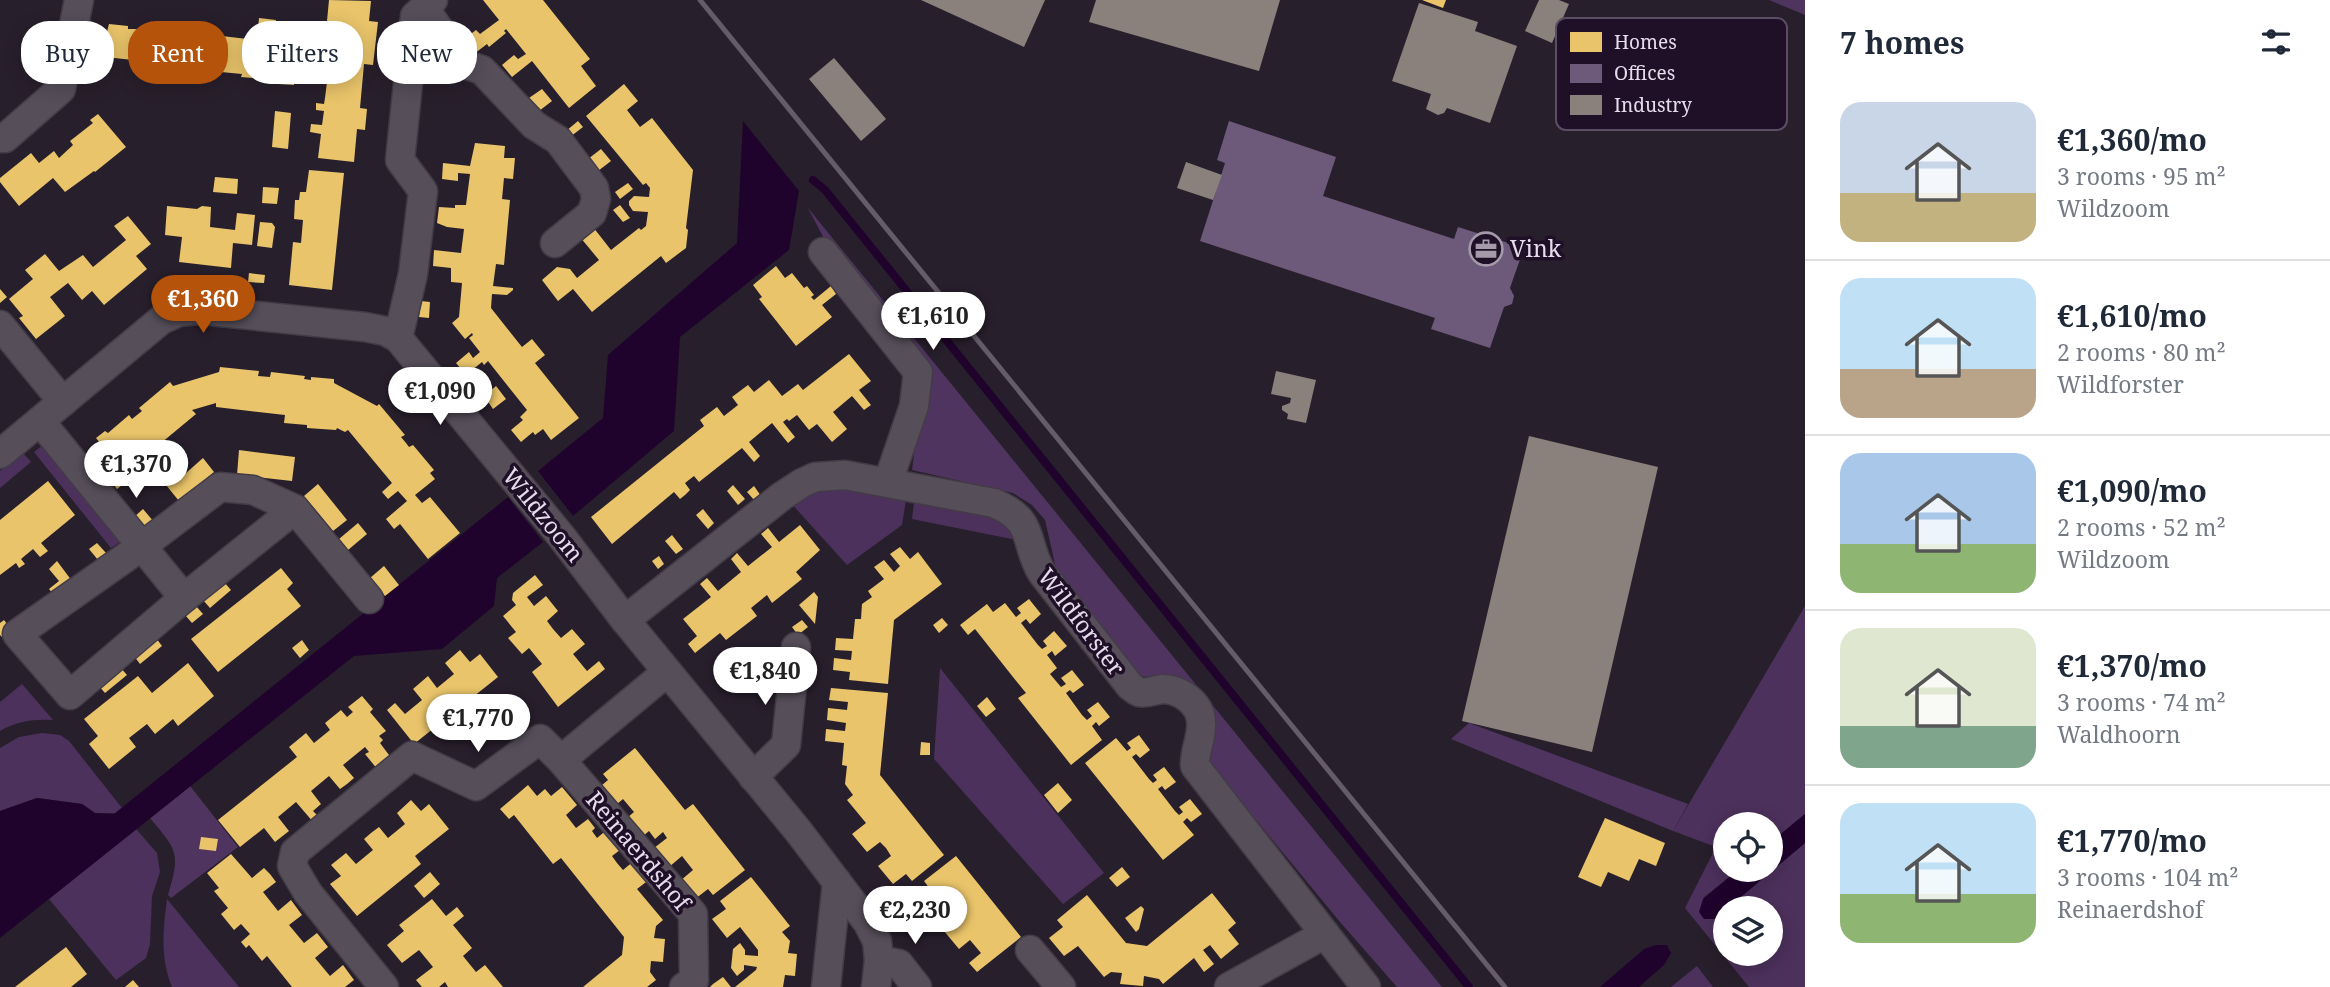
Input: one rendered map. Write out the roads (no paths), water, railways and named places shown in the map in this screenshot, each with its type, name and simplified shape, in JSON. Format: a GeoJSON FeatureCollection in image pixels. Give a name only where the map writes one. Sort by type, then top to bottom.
{"type":"FeatureCollection","features":[{"type":"Feature","properties":{"kind":"street"},"geometry":{"type":"LineString","coordinates":[[0,138],[5,138],[61,89],[79,0]]}},
{"type":"Feature","properties":{"kind":"street"},"geometry":{"type":"LineString","coordinates":[[0,454],[161,320],[180,312],[200,310],[365,327],[385,331],[398,338],[413,274],[423,191],[400,160],[415,16],[428,4],[464,64],[482,70],[534,125],[558,140],[594,188],[596,199],[592,213],[555,243]]}},
{"type":"Feature","properties":{"kind":"street"},"geometry":{"type":"LineString","coordinates":[[823,253],[918,372],[914,407],[888,482]]}},
{"type":"Feature","properties":{"kind":"street"},"geometry":{"type":"LineString","coordinates":[[0,325],[63,402]]}},
{"type":"Feature","properties":{"kind":"street","name":"Wildzoom"},"geometry":{"type":"LineString","coordinates":[[398,338],[561,536],[868,923],[877,941],[877,974],[900,964],[917,987]]}},
{"type":"Feature","properties":{"kind":"street"},"geometry":{"type":"LineString","coordinates":[[40,421],[184,598]]}},
{"type":"Feature","properties":{"kind":"street","name":"Wildforster"},"geometry":{"type":"LineString","coordinates":[[625,620],[782,496],[816,477],[845,475],[888,482],[911,489],[994,503],[1005,508],[1023,523],[1036,564],[1042,573],[1129,686],[1139,692],[1164,689],[1182,694],[1193,702],[1200,714],[1202,725],[1195,766],[1366,987]]}},
{"type":"Feature","properties":{"kind":"street"},"geometry":{"type":"LineString","coordinates":[[295,509],[184,598],[70,695],[17,634],[220,487],[253,490],[295,509],[369,598]]}},
{"type":"Feature","properties":{"kind":"street"},"geometry":{"type":"LineString","coordinates":[[753,777],[786,745],[796,647]]}},
{"type":"Feature","properties":{"kind":"street"},"geometry":{"type":"LineString","coordinates":[[561,760],[667,672]]}},
{"type":"Feature","properties":{"kind":"street","name":"Reinaerdshof"},"geometry":{"type":"LineString","coordinates":[[384,987],[308,893],[292,866],[295,852],[412,756],[476,786],[540,739],[692,914],[694,980],[684,987]]}},
{"type":"Feature","properties":{"kind":"street"},"geometry":{"type":"LineString","coordinates":[[826,987],[837,882]]}},
{"type":"Feature","properties":{"kind":"street"},"geometry":{"type":"LineString","coordinates":[[1229,987],[1325,934]]}},
{"type":"Feature","properties":{"kind":"street"},"geometry":{"type":"LineString","coordinates":[[1030,950],[1061,987]]}},
{"type":"Feature","properties":{"kind":"waterway"},"geometry":{"type":"LineString","coordinates":[[813,180],[825,190],[1469,987]]}},
{"type":"Feature","properties":{"kind":"railway"},"geometry":{"type":"LineString","coordinates":[[700,0],[1505,987]]}},
{"type":"Feature","properties":{"kind":"place","name":"Vink"},"geometry":{"type":"Point","coordinates":[1486,249]}}]}
